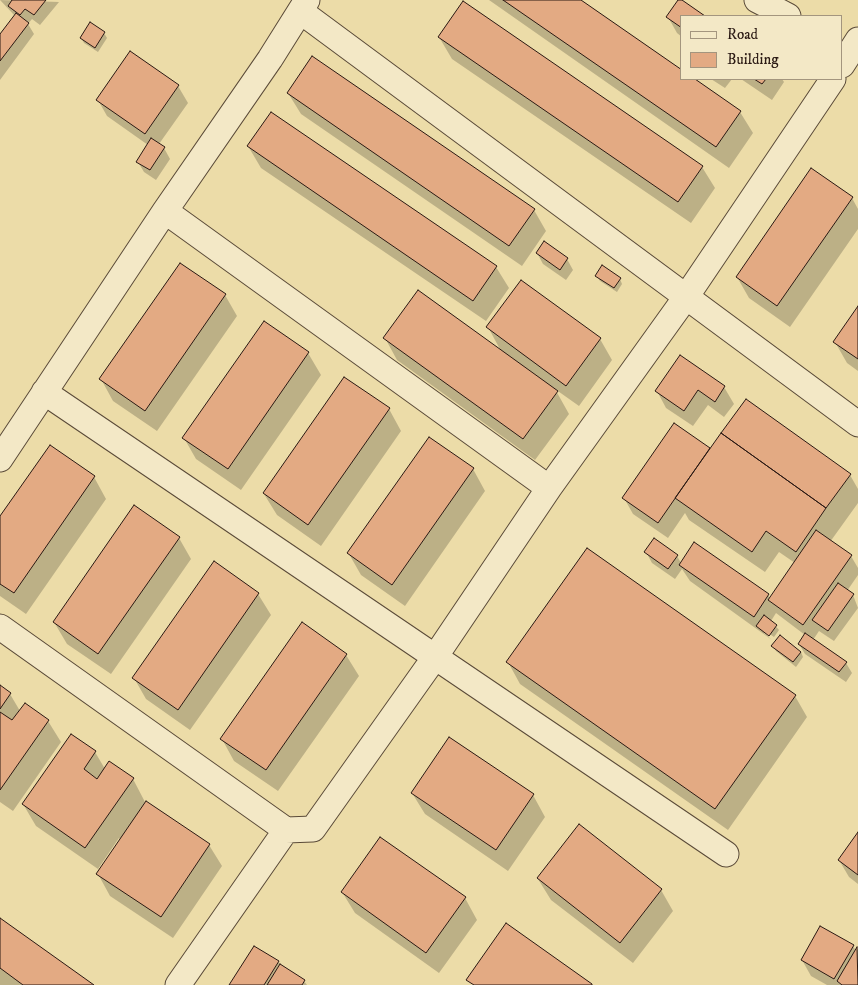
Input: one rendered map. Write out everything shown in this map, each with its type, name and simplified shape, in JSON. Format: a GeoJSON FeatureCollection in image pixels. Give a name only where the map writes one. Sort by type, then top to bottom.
{"type":"FeatureCollection","features":[{"type":"Feature","properties":{"kind":"lane"},"geometry":{"type":"LineString","coordinates":[[757,0],[786,15]]}},
{"type":"Feature","properties":{"kind":"lane"},"geometry":{"type":"LineString","coordinates":[[0,459],[303,5],[686,297],[858,424]]}},
{"type":"Feature","properties":{"kind":"lane"},"geometry":{"type":"LineString","coordinates":[[0,627],[286,830],[313,829],[435,657],[549,488],[686,297],[832,80]]}},
{"type":"Feature","properties":{"kind":"lane"},"geometry":{"type":"LineString","coordinates":[[165,211],[549,488]]}},
{"type":"Feature","properties":{"kind":"lane"},"geometry":{"type":"LineString","coordinates":[[44,392],[726,854]]}},
{"type":"Feature","properties":{"kind":"lane"},"geometry":{"type":"LineString","coordinates":[[178,985],[286,830]]}},
{"type":"Feature","properties":{"kind":"building"},"geometry":{"type":"Polygon","coordinates":[[[12,0],[46,0],[34,15],[25,9],[20,15],[8,6],[12,0]]]}},
{"type":"Feature","properties":{"kind":"building"},"geometry":{"type":"Polygon","coordinates":[[[503,0],[581,0],[680,69],[680,80],[696,80],[741,111],[716,147],[503,0]]]}},
{"type":"Feature","properties":{"kind":"building"},"geometry":{"type":"Polygon","coordinates":[[[678,0],[682,0],[704,15],[680,15],[680,27],[666,17],[678,0]]]}},
{"type":"Feature","properties":{"kind":"building"},"geometry":{"type":"Polygon","coordinates":[[[463,1],[703,166],[678,202],[438,37],[463,1]]]}},
{"type":"Feature","properties":{"kind":"building"},"geometry":{"type":"Polygon","coordinates":[[[16,13],[29,23],[0,61],[0,34],[16,13]]]}},
{"type":"Feature","properties":{"kind":"building"},"geometry":{"type":"Polygon","coordinates":[[[90,22],[105,32],[95,48],[80,38],[90,22]]]}},
{"type":"Feature","properties":{"kind":"building"},"geometry":{"type":"Polygon","coordinates":[[[130,51],[179,85],[145,134],[96,100],[130,51]]]}},
{"type":"Feature","properties":{"kind":"building"},"geometry":{"type":"Polygon","coordinates":[[[312,56],[535,209],[509,246],[287,93],[312,56]]]}},
{"type":"Feature","properties":{"kind":"building"},"geometry":{"type":"Polygon","coordinates":[[[756,80],[765,80],[762,84],[756,80]]]}},
{"type":"Feature","properties":{"kind":"building"},"geometry":{"type":"Polygon","coordinates":[[[271,112],[497,266],[473,301],[247,146],[271,112]]]}},
{"type":"Feature","properties":{"kind":"building"},"geometry":{"type":"Polygon","coordinates":[[[151,138],[165,147],[150,170],[136,162],[151,138]]]}},
{"type":"Feature","properties":{"kind":"building"},"geometry":{"type":"Polygon","coordinates":[[[811,168],[853,197],[777,306],[736,277],[811,168]]]}},
{"type":"Feature","properties":{"kind":"building"},"geometry":{"type":"Polygon","coordinates":[[[544,241],[568,258],[560,270],[536,253],[544,241]]]}},
{"type":"Feature","properties":{"kind":"building"},"geometry":{"type":"Polygon","coordinates":[[[180,263],[226,294],[145,411],[99,379],[180,263]]]}},
{"type":"Feature","properties":{"kind":"building"},"geometry":{"type":"Polygon","coordinates":[[[602,265],[621,278],[614,288],[595,276],[602,265]]]}},
{"type":"Feature","properties":{"kind":"building"},"geometry":{"type":"Polygon","coordinates":[[[521,280],[601,338],[566,386],[486,327],[521,280]]]}},
{"type":"Feature","properties":{"kind":"building"},"geometry":{"type":"Polygon","coordinates":[[[418,290],[558,391],[523,439],[383,338],[418,290]]]}},
{"type":"Feature","properties":{"kind":"building"},"geometry":{"type":"Polygon","coordinates":[[[858,306],[858,359],[833,342],[858,306]]]}},
{"type":"Feature","properties":{"kind":"building"},"geometry":{"type":"Polygon","coordinates":[[[264,321],[309,352],[228,469],[182,438],[264,321]]]}},
{"type":"Feature","properties":{"kind":"building"},"geometry":{"type":"Polygon","coordinates":[[[680,355],[725,386],[715,402],[698,390],[684,411],[655,391],[680,355]]]}},
{"type":"Feature","properties":{"kind":"building"},"geometry":{"type":"Polygon","coordinates":[[[344,377],[390,408],[308,525],[263,493],[344,377]]]}},
{"type":"Feature","properties":{"kind":"building"},"geometry":{"type":"Polygon","coordinates":[[[746,399],[851,474],[826,508],[721,433],[746,399]]]}},
{"type":"Feature","properties":{"kind":"building"},"geometry":{"type":"Polygon","coordinates":[[[674,423],[710,448],[658,523],[622,498],[674,423]]]}},
{"type":"Feature","properties":{"kind":"building"},"geometry":{"type":"Polygon","coordinates":[[[721,433],[826,508],[796,552],[766,531],[752,552],[675,498],[721,433]]]}},
{"type":"Feature","properties":{"kind":"building"},"geometry":{"type":"Polygon","coordinates":[[[429,437],[474,468],[392,585],[347,553],[429,437]]]}},
{"type":"Feature","properties":{"kind":"building"},"geometry":{"type":"Polygon","coordinates":[[[50,445],[95,476],[14,593],[0,584],[0,516],[50,445]]]}},
{"type":"Feature","properties":{"kind":"building"},"geometry":{"type":"Polygon","coordinates":[[[134,505],[180,537],[98,654],[53,622],[134,505]]]}},
{"type":"Feature","properties":{"kind":"building"},"geometry":{"type":"Polygon","coordinates":[[[816,530],[852,555],[803,625],[768,600],[816,530]]]}},
{"type":"Feature","properties":{"kind":"building"},"geometry":{"type":"Polygon","coordinates":[[[654,538],[678,555],[668,569],[644,552],[654,538]]]}},
{"type":"Feature","properties":{"kind":"building"},"geometry":{"type":"Polygon","coordinates":[[[694,542],[769,594],[754,617],[679,565],[694,542]]]}},
{"type":"Feature","properties":{"kind":"building"},"geometry":{"type":"Polygon","coordinates":[[[587,548],[796,695],[715,809],[506,662],[587,548]]]}},
{"type":"Feature","properties":{"kind":"building"},"geometry":{"type":"Polygon","coordinates":[[[214,561],[259,593],[178,710],[132,678],[214,561]]]}},
{"type":"Feature","properties":{"kind":"building"},"geometry":{"type":"Polygon","coordinates":[[[838,583],[854,594],[828,631],[812,620],[838,583]]]}},
{"type":"Feature","properties":{"kind":"building"},"geometry":{"type":"Polygon","coordinates":[[[764,615],[777,625],[769,636],[756,626],[764,615]]]}},
{"type":"Feature","properties":{"kind":"building"},"geometry":{"type":"Polygon","coordinates":[[[302,622],[347,654],[266,770],[220,739],[302,622]]]}},
{"type":"Feature","properties":{"kind":"building"},"geometry":{"type":"Polygon","coordinates":[[[805,633],[847,662],[839,672],[798,644],[805,633]]]}},
{"type":"Feature","properties":{"kind":"building"},"geometry":{"type":"Polygon","coordinates":[[[780,635],[801,652],[793,662],[771,646],[780,635]]]}},
{"type":"Feature","properties":{"kind":"building"},"geometry":{"type":"Polygon","coordinates":[[[0,685],[11,693],[0,709],[0,685]]]}},
{"type":"Feature","properties":{"kind":"building"},"geometry":{"type":"Polygon","coordinates":[[[25,703],[49,720],[0,790],[0,712],[12,720],[25,703]]]}},
{"type":"Feature","properties":{"kind":"building"},"geometry":{"type":"Polygon","coordinates":[[[71,734],[96,751],[84,769],[97,779],[109,761],[134,778],[85,848],[22,804],[71,734]]]}},
{"type":"Feature","properties":{"kind":"building"},"geometry":{"type":"Polygon","coordinates":[[[449,737],[534,794],[496,850],[411,793],[449,737]]]}},
{"type":"Feature","properties":{"kind":"building"},"geometry":{"type":"Polygon","coordinates":[[[146,801],[210,844],[161,917],[96,874],[146,801]]]}},
{"type":"Feature","properties":{"kind":"building"},"geometry":{"type":"Polygon","coordinates":[[[579,824],[662,889],[620,943],[537,878],[579,824]]]}},
{"type":"Feature","properties":{"kind":"building"},"geometry":{"type":"Polygon","coordinates":[[[858,832],[858,875],[838,860],[858,832]]]}},
{"type":"Feature","properties":{"kind":"building"},"geometry":{"type":"Polygon","coordinates":[[[380,837],[466,897],[426,953],[341,892],[380,837]]]}},
{"type":"Feature","properties":{"kind":"building"},"geometry":{"type":"Polygon","coordinates":[[[0,918],[94,985],[23,985],[0,968],[0,918]]]}},
{"type":"Feature","properties":{"kind":"building"},"geometry":{"type":"Polygon","coordinates":[[[506,923],[592,985],[474,985],[466,980],[506,923]]]}},
{"type":"Feature","properties":{"kind":"building"},"geometry":{"type":"Polygon","coordinates":[[[820,926],[854,945],[834,979],[801,960],[820,926]]]}},
{"type":"Feature","properties":{"kind":"building"},"geometry":{"type":"Polygon","coordinates":[[[254,946],[279,961],[264,985],[229,985],[254,946]]]}},
{"type":"Feature","properties":{"kind":"building"},"geometry":{"type":"Polygon","coordinates":[[[857,947],[858,985],[842,985],[837,981],[857,947]]]}},
{"type":"Feature","properties":{"kind":"building"},"geometry":{"type":"Polygon","coordinates":[[[280,964],[305,980],[302,985],[267,985],[280,964]]]}}]}
